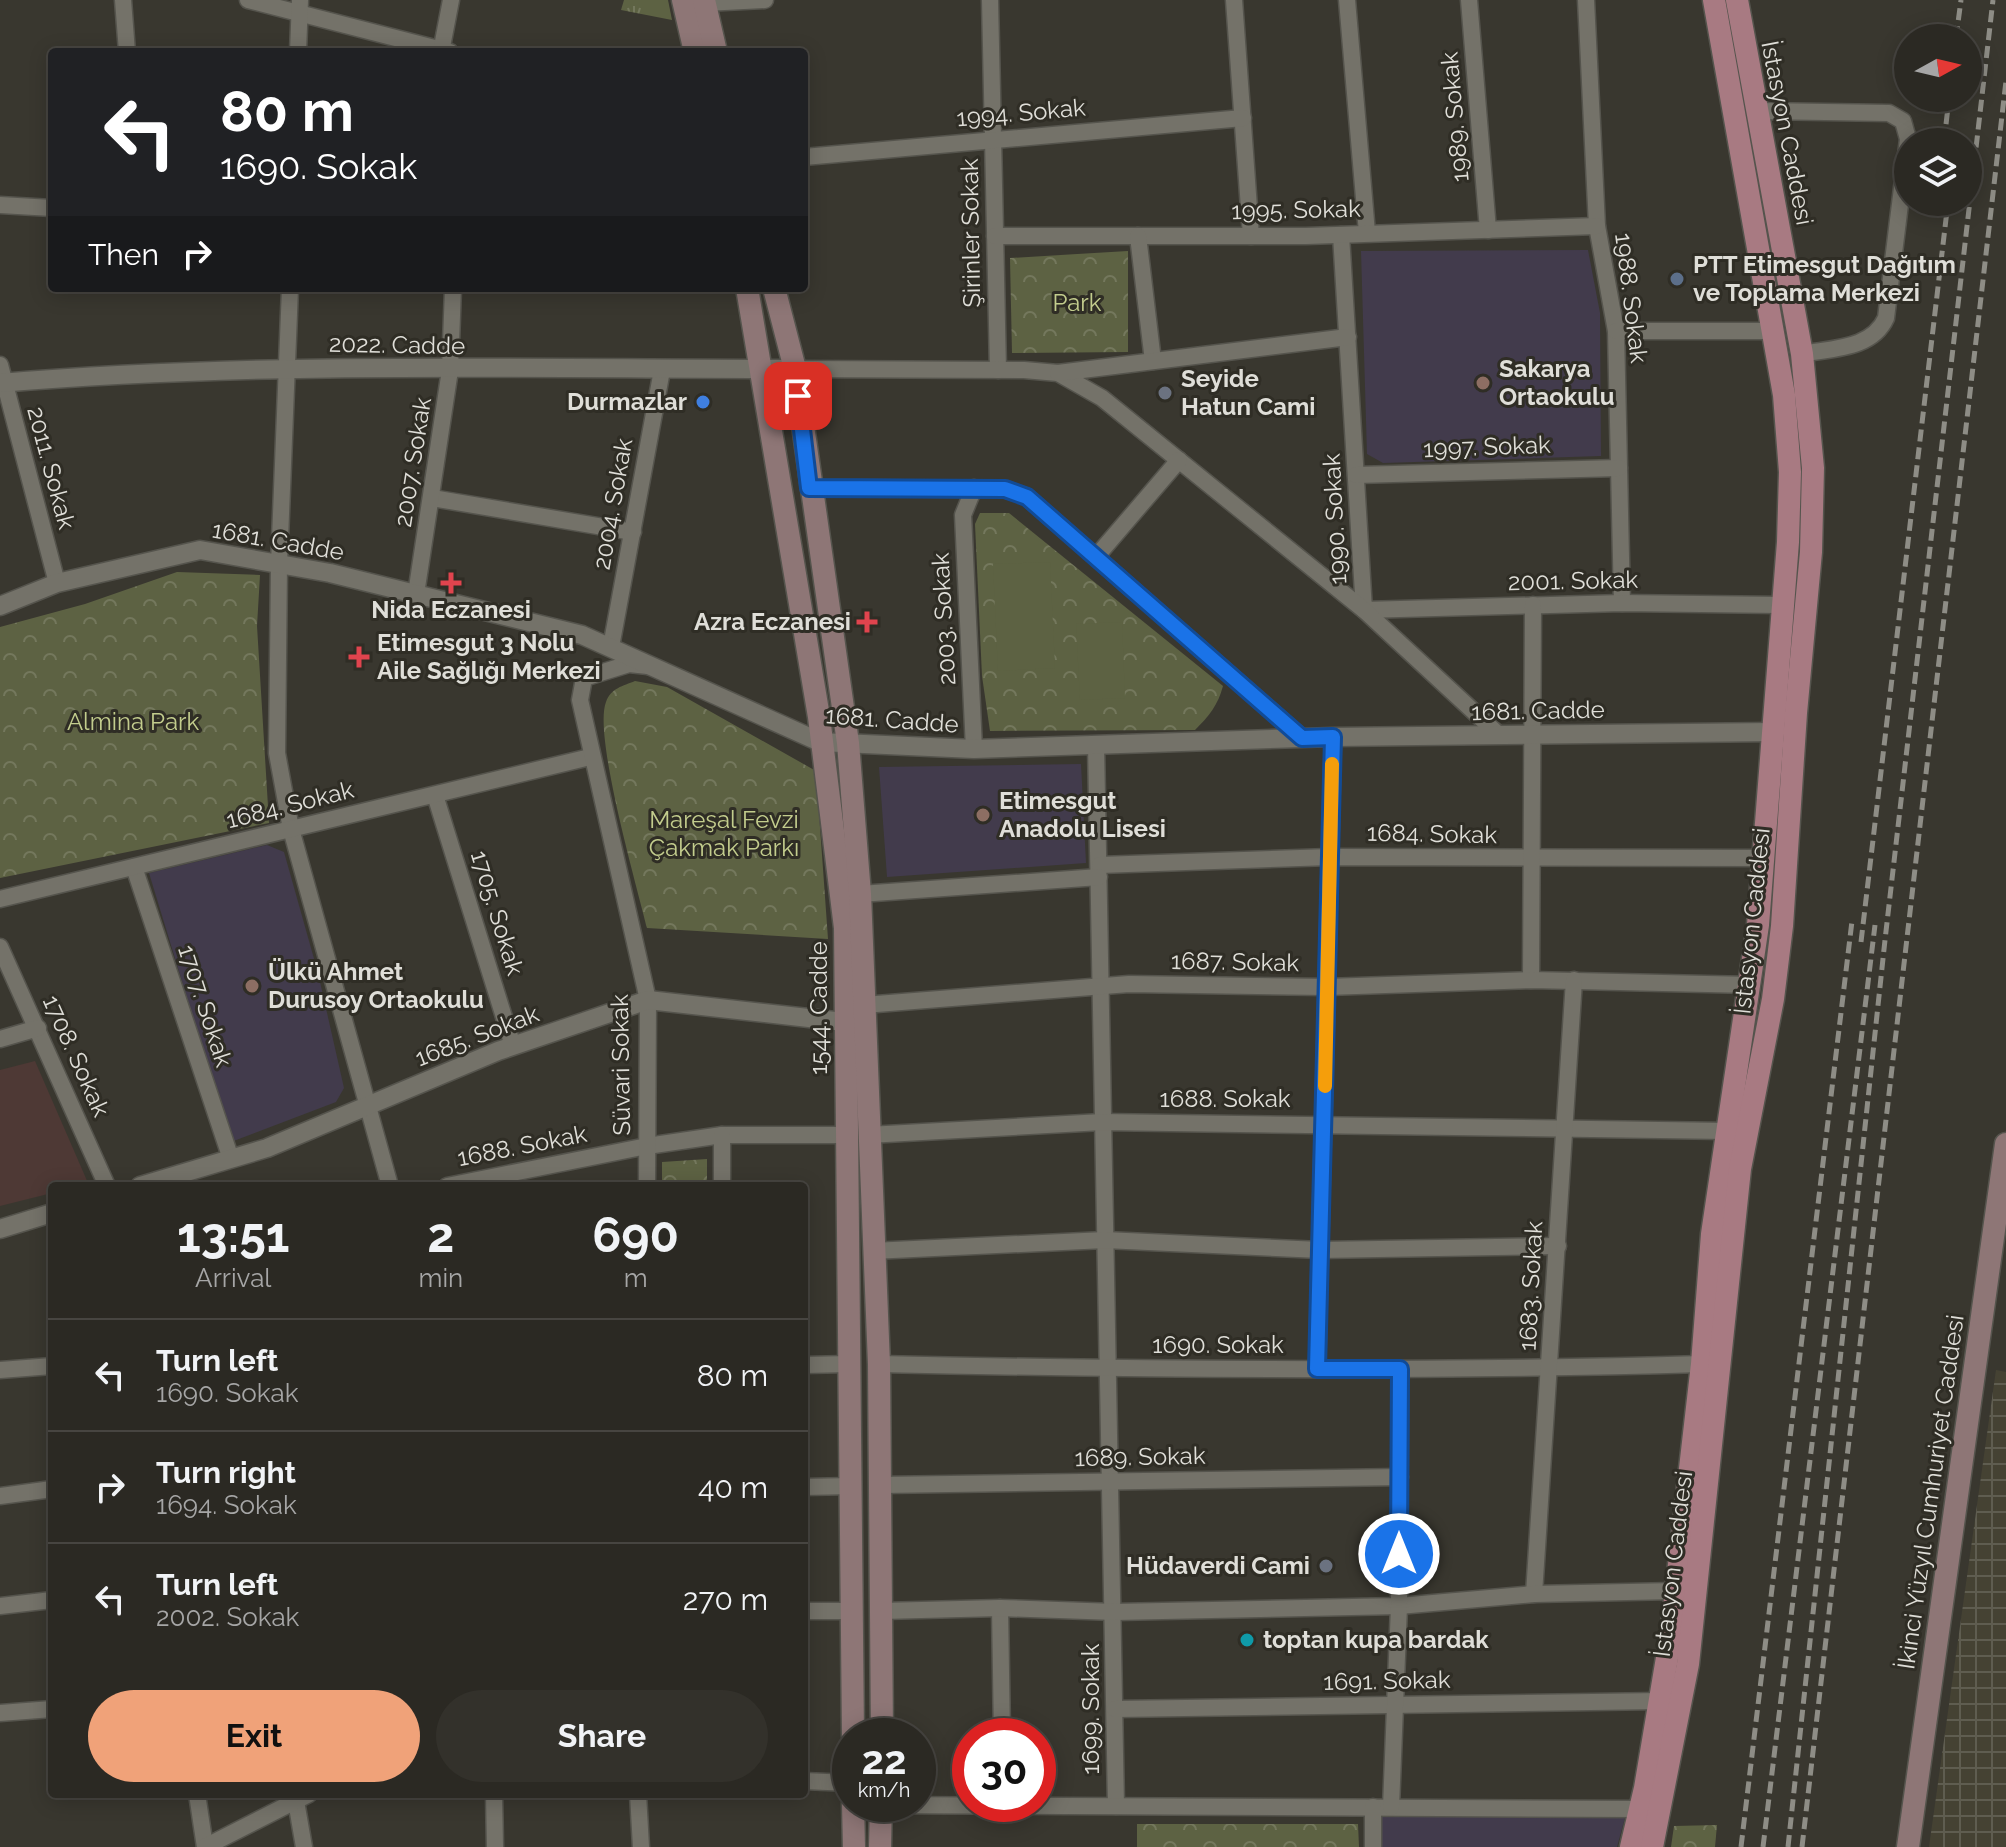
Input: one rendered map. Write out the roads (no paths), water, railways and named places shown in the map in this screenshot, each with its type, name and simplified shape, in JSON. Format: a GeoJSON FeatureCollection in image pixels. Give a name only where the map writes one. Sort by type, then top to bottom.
{"type":"FeatureCollection","features":[{"type":"Feature","properties":{"kind":"main road","name":"İstasyon Caddesi"},"geometry":{"type":"LineString","coordinates":[[1631,1847],[1660,1701],[1702,1364],[1712,1234],[1751,985],[1764,858],[1790,472],[1784,395],[1714,0]]}},
{"type":"Feature","properties":{"kind":"main road","name":"İstasyon Caddesi"},"geometry":{"type":"LineString","coordinates":[[1652,1847],[1688,1664],[1740,1169],[1773,999],[1782,926],[1796,713],[1811,552],[1813,468],[1802,354],[1737,0]]}},
{"type":"Feature","properties":{"kind":"main road"},"geometry":{"type":"LineString","coordinates":[[695,48],[698,1]]}},
{"type":"Feature","properties":{"kind":"main road"},"geometry":{"type":"LineString","coordinates":[[698,1],[715,48]]}},
{"type":"Feature","properties":{"kind":"main road","name":"1544. Cadde"},"geometry":{"type":"LineString","coordinates":[[748,292],[820,742],[845,928],[853,1718]]}},
{"type":"Feature","properties":{"kind":"main road","name":"1544. Cadde"},"geometry":{"type":"LineString","coordinates":[[775,292],[795,369],[809,488],[848,743],[860,894],[872,1251],[879,1364],[882,1718]]}},
{"type":"Feature","properties":{"kind":"main road","name":"İkinci Yüzyıl Cumhuriyet Caddesi"},"geometry":{"type":"LineString","coordinates":[[1908,1847],[2006,1144]]}},
{"type":"Feature","properties":{"kind":"main road"},"geometry":{"type":"LineString","coordinates":[[853,1822],[854,1847]]}},
{"type":"Feature","properties":{"kind":"main road"},"geometry":{"type":"LineString","coordinates":[[880,1847],[881,1822]]}},
{"type":"Feature","properties":{"kind":"street"},"geometry":{"type":"LineString","coordinates":[[123,0],[127,48]]}},
{"type":"Feature","properties":{"kind":"street"},"geometry":{"type":"LineString","coordinates":[[248,0],[299,8],[434,48]]}},
{"type":"Feature","properties":{"kind":"street"},"geometry":{"type":"LineString","coordinates":[[444,48],[451,0]]}},
{"type":"Feature","properties":{"kind":"street"},"geometry":{"type":"LineString","coordinates":[[698,1],[765,0]]}},
{"type":"Feature","properties":{"kind":"street","name":"Şirinler Sokak"},"geometry":{"type":"LineString","coordinates":[[990,0],[998,370]]}},
{"type":"Feature","properties":{"kind":"street"},"geometry":{"type":"LineString","coordinates":[[1234,0],[1251,236]]}},
{"type":"Feature","properties":{"kind":"street"},"geometry":{"type":"LineString","coordinates":[[1347,0],[1367,233]]}},
{"type":"Feature","properties":{"kind":"street","name":"1989. Sokak"},"geometry":{"type":"LineString","coordinates":[[1469,0],[1488,230]]}},
{"type":"Feature","properties":{"kind":"street","name":"1988. Sokak"},"geometry":{"type":"LineString","coordinates":[[1586,0],[1597,226],[1616,331],[1622,603]]}},
{"type":"Feature","properties":{"kind":"street"},"geometry":{"type":"LineString","coordinates":[[298,48],[299,8]]}},
{"type":"Feature","properties":{"kind":"street"},"geometry":{"type":"LineString","coordinates":[[1756,111],[1889,113],[1903,121],[1908,139],[1886,318],[1879,333],[1866,341],[1802,354]]}},
{"type":"Feature","properties":{"kind":"street","name":"1994. Sokak"},"geometry":{"type":"LineString","coordinates":[[808,157],[1243,118]]}},
{"type":"Feature","properties":{"kind":"street"},"geometry":{"type":"LineString","coordinates":[[0,205],[48,208]]}},
{"type":"Feature","properties":{"kind":"street","name":"1995. Sokak"},"geometry":{"type":"LineString","coordinates":[[995,236],[1341,235],[1597,226]]}},
{"type":"Feature","properties":{"kind":"street","name":"1990. Sokak"},"geometry":{"type":"LineString","coordinates":[[1341,235],[1364,610]]}},
{"type":"Feature","properties":{"kind":"street"},"geometry":{"type":"LineString","coordinates":[[1138,236],[1153,361]]}},
{"type":"Feature","properties":{"kind":"street"},"geometry":{"type":"LineString","coordinates":[[290,292],[279,564],[277,753],[291,829],[389,1182]]}},
{"type":"Feature","properties":{"kind":"street","name":"2007. Sokak"},"geometry":{"type":"LineString","coordinates":[[416,594],[450,370],[453,292]]}},
{"type":"Feature","properties":{"kind":"street"},"geometry":{"type":"LineString","coordinates":[[1616,331],[1773,331]]}},
{"type":"Feature","properties":{"kind":"street"},"geometry":{"type":"LineString","coordinates":[[795,369],[1058,373],[1348,337]]}},
{"type":"Feature","properties":{"kind":"street","name":"2022. Cadde"},"geometry":{"type":"LineString","coordinates":[[1,377],[288,368],[795,369]]}},
{"type":"Feature","properties":{"kind":"street","name":"2004. Sokak"},"geometry":{"type":"LineString","coordinates":[[611,647],[662,370]]}},
{"type":"Feature","properties":{"kind":"street"},"geometry":{"type":"LineString","coordinates":[[1058,373],[1102,398],[1364,610],[1499,735]]}},
{"type":"Feature","properties":{"kind":"street","name":"2011. Sokak"},"geometry":{"type":"LineString","coordinates":[[1,377],[57,583]]}},
{"type":"Feature","properties":{"kind":"street"},"geometry":{"type":"LineString","coordinates":[[1096,557],[1179,460]]}},
{"type":"Feature","properties":{"kind":"street","name":"1997. Sokak"},"geometry":{"type":"LineString","coordinates":[[1356,475],[1619,468]]}},
{"type":"Feature","properties":{"kind":"street"},"geometry":{"type":"LineString","coordinates":[[809,488],[1005,489],[1027,497],[1302,738]]}},
{"type":"Feature","properties":{"kind":"street","name":"2003. Sokak"},"geometry":{"type":"LineString","coordinates":[[974,488],[963,515],[974,749]]}},
{"type":"Feature","properties":{"kind":"street"},"geometry":{"type":"LineString","coordinates":[[432,498],[633,532]]}},
{"type":"Feature","properties":{"kind":"street","name":"1681. Cadde"},"geometry":{"type":"LineString","coordinates":[[0,606],[57,583],[200,550],[416,594],[582,635],[820,742],[974,749],[1333,737],[1773,732]]}},
{"type":"Feature","properties":{"kind":"street","name":"2001. Sokak"},"geometry":{"type":"LineString","coordinates":[[1364,610],[1622,603],[1783,605]]}},
{"type":"Feature","properties":{"kind":"street"},"geometry":{"type":"LineString","coordinates":[[1531,980],[1533,605]]}},
{"type":"Feature","properties":{"kind":"street","name":"Süvari Sokak"},"geometry":{"type":"LineString","coordinates":[[647,1182],[648,1000],[590,757],[580,700],[584,678],[629,664],[650,666]]}},
{"type":"Feature","properties":{"kind":"street"},"geometry":{"type":"LineString","coordinates":[[1317,1369],[1333,737]]}},
{"type":"Feature","properties":{"kind":"street","name":"1699. Sokak"},"geometry":{"type":"LineString","coordinates":[[1096,745],[1102,986],[1099,1032],[1115,1612],[1116,1806]]}},
{"type":"Feature","properties":{"kind":"street","name":"1684. Sokak"},"geometry":{"type":"LineString","coordinates":[[0,899],[590,757]]}},
{"type":"Feature","properties":{"kind":"street","name":"1705. Sokak"},"geometry":{"type":"LineString","coordinates":[[435,795],[513,1046]]}},
{"type":"Feature","properties":{"kind":"street","name":"1684. Sokak"},"geometry":{"type":"LineString","coordinates":[[860,894],[1099,871],[1330,857],[1764,858]]}},
{"type":"Feature","properties":{"kind":"street","name":"1707. Sokak"},"geometry":{"type":"LineString","coordinates":[[134,867],[231,1159]]}},
{"type":"Feature","properties":{"kind":"street","name":"1708. Sokak"},"geometry":{"type":"LineString","coordinates":[[0,947],[105,1182]]}},
{"type":"Feature","properties":{"kind":"street","name":"1687. Sokak"},"geometry":{"type":"LineString","coordinates":[[864,1005],[1102,986],[1327,987],[1531,980],[1751,985]]}},
{"type":"Feature","properties":{"kind":"street","name":"1683. Sokak"},"geometry":{"type":"LineString","coordinates":[[1534,1594],[1574,980]]}},
{"type":"Feature","properties":{"kind":"street","name":"1685. Sokak"},"geometry":{"type":"LineString","coordinates":[[153,1182],[267,1148],[513,1046],[648,1000],[844,1022]]}},
{"type":"Feature","properties":{"kind":"street"},"geometry":{"type":"LineString","coordinates":[[0,1039],[38,1028]]}},
{"type":"Feature","properties":{"kind":"street","name":"1688. Sokak"},"geometry":{"type":"LineString","coordinates":[[868,1135],[1102,1122],[1727,1131]]}},
{"type":"Feature","properties":{"kind":"street"},"geometry":{"type":"LineString","coordinates":[[722,1135],[722,1182]]}},
{"type":"Feature","properties":{"kind":"street","name":"1688. Sokak"},"geometry":{"type":"LineString","coordinates":[[467,1182],[647,1146],[722,1135],[845,1135]]}},
{"type":"Feature","properties":{"kind":"street"},"geometry":{"type":"LineString","coordinates":[[0,1229],[48,1214]]}},
{"type":"Feature","properties":{"kind":"street"},"geometry":{"type":"LineString","coordinates":[[872,1251],[1105,1240],[1320,1250],[1558,1246]]}},
{"type":"Feature","properties":{"kind":"street"},"geometry":{"type":"LineString","coordinates":[[808,1365],[849,1364]]}},
{"type":"Feature","properties":{"kind":"street","name":"1690. Sokak"},"geometry":{"type":"LineString","coordinates":[[879,1364],[1110,1369],[1551,1369],[1702,1364]]}},
{"type":"Feature","properties":{"kind":"street"},"geometry":{"type":"LineString","coordinates":[[0,1370],[48,1366]]}},
{"type":"Feature","properties":{"kind":"street"},"geometry":{"type":"LineString","coordinates":[[1391,1807],[1399,1606],[1400,1369]]}},
{"type":"Feature","properties":{"kind":"street","name":"1689. Sokak"},"geometry":{"type":"LineString","coordinates":[[881,1485],[1400,1477]]}},
{"type":"Feature","properties":{"kind":"street"},"geometry":{"type":"LineString","coordinates":[[808,1487],[852,1486]]}},
{"type":"Feature","properties":{"kind":"street"},"geometry":{"type":"LineString","coordinates":[[0,1496],[48,1490]]}},
{"type":"Feature","properties":{"kind":"street"},"geometry":{"type":"LineString","coordinates":[[882,1611],[1000,1608],[1115,1612],[1399,1606],[1534,1594],[1675,1591]]}},
{"type":"Feature","properties":{"kind":"street"},"geometry":{"type":"LineString","coordinates":[[0,1606],[48,1600]]}},
{"type":"Feature","properties":{"kind":"street"},"geometry":{"type":"LineString","coordinates":[[1000,1608],[1002,1718]]}},
{"type":"Feature","properties":{"kind":"street"},"geometry":{"type":"LineString","coordinates":[[808,1611],[853,1611]]}},
{"type":"Feature","properties":{"kind":"street","name":"1691. Sokak"},"geometry":{"type":"LineString","coordinates":[[1115,1709],[1660,1701]]}},
{"type":"Feature","properties":{"kind":"street"},"geometry":{"type":"LineString","coordinates":[[0,1713],[48,1709]]}},
{"type":"Feature","properties":{"kind":"street"},"geometry":{"type":"LineString","coordinates":[[808,1781],[832,1782]]}},
{"type":"Feature","properties":{"kind":"street"},"geometry":{"type":"LineString","coordinates":[[198,1798],[205,1847],[300,1798]]}},
{"type":"Feature","properties":{"kind":"street"},"geometry":{"type":"LineString","coordinates":[[302,1798],[304,1847]]}},
{"type":"Feature","properties":{"kind":"street"},"geometry":{"type":"LineString","coordinates":[[494,1798],[495,1847]]}},
{"type":"Feature","properties":{"kind":"street"},"geometry":{"type":"LineString","coordinates":[[638,1798],[641,1847]]}},
{"type":"Feature","properties":{"kind":"street"},"geometry":{"type":"LineString","coordinates":[[1056,1805],[1640,1809]]}},
{"type":"Feature","properties":{"kind":"street"},"geometry":{"type":"LineString","coordinates":[[1373,1807],[1373,1847]]}},
{"type":"Feature","properties":{"kind":"railway"},"geometry":{"type":"LineString","coordinates":[[1958,24],[1961,0]]}},
{"type":"Feature","properties":{"kind":"railway"},"geometry":{"type":"LineString","coordinates":[[1788,1847],[1885,940],[1993,0]]}},
{"type":"Feature","properties":{"kind":"railway"},"geometry":{"type":"LineString","coordinates":[[1802,1847],[2006,81]]}},
{"type":"Feature","properties":{"kind":"railway"},"geometry":{"type":"LineString","coordinates":[[1946,128],[1947,112]]}},
{"type":"Feature","properties":{"kind":"railway"},"geometry":{"type":"LineString","coordinates":[[1861,942],[1946,216]]}},
{"type":"Feature","properties":{"kind":"railway"},"geometry":{"type":"LineString","coordinates":[[1741,1847],[1852,921]]}},
{"type":"Feature","properties":{"kind":"railway"},"geometry":{"type":"LineString","coordinates":[[1763,1847],[1875,925]]}},
{"type":"Feature","properties":{"kind":"place","name":"PTT Etimesgut Dağıtım ve Toplama Merkezi"},"geometry":{"type":"Point","coordinates":[1677,279]}},
{"type":"Feature","properties":{"kind":"place","name":"Sakarya Ortaokulu"},"geometry":{"type":"Point","coordinates":[1483,383]}},
{"type":"Feature","properties":{"kind":"place","name":"Seyide Hatun Cami"},"geometry":{"type":"Point","coordinates":[1165,393]}},
{"type":"Feature","properties":{"kind":"place","name":"Durmazlar"},"geometry":{"type":"Point","coordinates":[703,402]}},
{"type":"Feature","properties":{"kind":"place","name":"Nida Eczanesi"},"geometry":{"type":"Point","coordinates":[451,583]}},
{"type":"Feature","properties":{"kind":"place","name":"Azra Eczanesi"},"geometry":{"type":"Point","coordinates":[867,622]}},
{"type":"Feature","properties":{"kind":"place","name":"Etimesgut 3 Nolu Aile Sağlığı Merkezi"},"geometry":{"type":"Point","coordinates":[359,657]}},
{"type":"Feature","properties":{"kind":"place","name":"Etimesgut Anadolu Lisesi"},"geometry":{"type":"Point","coordinates":[983,815]}},
{"type":"Feature","properties":{"kind":"place","name":"Ülkü Ahmet Durusoy Ortaokulu"},"geometry":{"type":"Point","coordinates":[252,986]}},
{"type":"Feature","properties":{"kind":"place","name":"Hüdaverdi Cami"},"geometry":{"type":"Point","coordinates":[1326,1566]}},
{"type":"Feature","properties":{"kind":"place","name":"toptan kupa bardak"},"geometry":{"type":"Point","coordinates":[1247,1640]}},
{"type":"Feature","properties":{"kind":"park label","name":"Park"},"geometry":{"type":"Point","coordinates":[1077,303]}},
{"type":"Feature","properties":{"kind":"park label","name":"Almina Park"},"geometry":{"type":"Point","coordinates":[133,722]}},
{"type":"Feature","properties":{"kind":"park label","name":"Mareşal Fevzi Çakmak Parkı"},"geometry":{"type":"Point","coordinates":[724,834]}}]}
